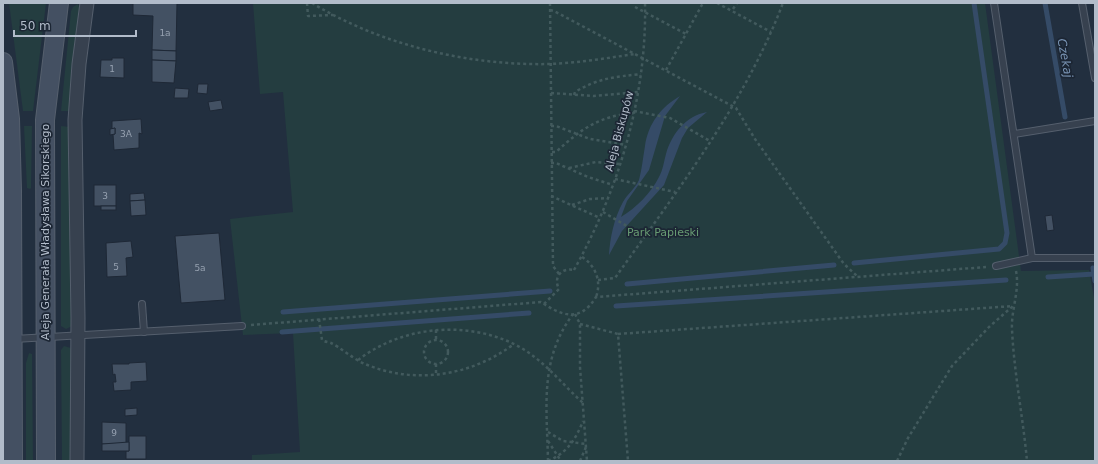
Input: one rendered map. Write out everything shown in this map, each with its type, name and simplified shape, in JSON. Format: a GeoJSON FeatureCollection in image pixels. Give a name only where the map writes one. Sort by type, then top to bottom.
{"type":"FeatureCollection","features":[{"type":"Feature","properties":{"kind":"main road","name":"Aleja Generała Władysława Sikorskiego"},"geometry":{"type":"LineString","coordinates":[[46,461],[45,120],[59,3]]}},
{"type":"Feature","properties":{"kind":"main road"},"geometry":{"type":"LineString","coordinates":[[3,62],[10,119],[13,461]]}},
{"type":"Feature","properties":{"kind":"street"},"geometry":{"type":"LineString","coordinates":[[77,461],[75,120],[79,64],[87,3]]}},
{"type":"Feature","properties":{"kind":"lane"},"geometry":{"type":"LineString","coordinates":[[994,3],[1032,258]]}},
{"type":"Feature","properties":{"kind":"lane"},"geometry":{"type":"LineString","coordinates":[[1082,3],[1095,78]]}},
{"type":"Feature","properties":{"kind":"lane"},"geometry":{"type":"LineString","coordinates":[[1014,134],[1095,121]]}},
{"type":"Feature","properties":{"kind":"lane"},"geometry":{"type":"LineString","coordinates":[[996,266],[1032,258],[1095,258]]}},
{"type":"Feature","properties":{"kind":"lane"},"geometry":{"type":"LineString","coordinates":[[142,304],[144,332]]}},
{"type":"Feature","properties":{"kind":"lane"},"geometry":{"type":"LineString","coordinates":[[13,339],[242,326]]}},
{"type":"Feature","properties":{"kind":"path"},"geometry":{"type":"LineString","coordinates":[[307,3],[308,16],[334,15]]}},
{"type":"Feature","properties":{"kind":"path"},"geometry":{"type":"LineString","coordinates":[[312,3],[334,15],[401,42],[455,56],[495,62],[551,64],[635,54]]}},
{"type":"Feature","properties":{"kind":"path"},"geometry":{"type":"LineString","coordinates":[[544,304],[559,289],[556,282],[559,274],[553,266],[551,196],[550,3]]}},
{"type":"Feature","properties":{"kind":"path","name":"Aleja Biskupów"},"geometry":{"type":"LineString","coordinates":[[559,274],[566,270],[574,270],[582,256],[603,212],[620,164],[634,112],[641,74],[645,3]]}},
{"type":"Feature","properties":{"kind":"path"},"geometry":{"type":"LineString","coordinates":[[666,70],[703,3]]}},
{"type":"Feature","properties":{"kind":"path"},"geometry":{"type":"LineString","coordinates":[[717,3],[771,32]]}},
{"type":"Feature","properties":{"kind":"path"},"geometry":{"type":"LineString","coordinates":[[733,9],[737,3]]}},
{"type":"Feature","properties":{"kind":"path"},"geometry":{"type":"LineString","coordinates":[[598,280],[615,278],[676,192],[710,141],[761,54],[783,3]]}},
{"type":"Feature","properties":{"kind":"path"},"geometry":{"type":"LineString","coordinates":[[635,7],[686,34]]}},
{"type":"Feature","properties":{"kind":"path"},"geometry":{"type":"LineString","coordinates":[[550,10],[642,57],[737,109],[757,142],[844,264],[857,276]]}},
{"type":"Feature","properties":{"kind":"path"},"geometry":{"type":"LineString","coordinates":[[574,95],[575,92],[588,84],[600,79],[641,74]]}},
{"type":"Feature","properties":{"kind":"path"},"geometry":{"type":"LineString","coordinates":[[551,93],[594,96],[638,92]]}},
{"type":"Feature","properties":{"kind":"path"},"geometry":{"type":"LineString","coordinates":[[551,152],[556,152],[587,126],[599,121],[634,112],[652,113],[678,121],[710,141]]}},
{"type":"Feature","properties":{"kind":"path"},"geometry":{"type":"LineString","coordinates":[[551,126],[556,126],[576,134],[604,142],[626,145]]}},
{"type":"Feature","properties":{"kind":"path"},"geometry":{"type":"LineString","coordinates":[[568,169],[596,162],[620,164]]}},
{"type":"Feature","properties":{"kind":"path"},"geometry":{"type":"LineString","coordinates":[[551,163],[556,163],[588,177],[613,184]]}},
{"type":"Feature","properties":{"kind":"path"},"geometry":{"type":"LineString","coordinates":[[615,179],[676,192]]}},
{"type":"Feature","properties":{"kind":"path"},"geometry":{"type":"LineString","coordinates":[[551,196],[600,218]]}},
{"type":"Feature","properties":{"kind":"path"},"geometry":{"type":"LineString","coordinates":[[572,205],[590,199],[608,198]]}},
{"type":"Feature","properties":{"kind":"path"},"geometry":{"type":"LineString","coordinates":[[603,212],[644,236]]}},
{"type":"Feature","properties":{"kind":"path"},"geometry":{"type":"LineString","coordinates":[[242,326],[541,302],[555,312],[574,314],[584,310],[596,296],[599,285],[593,266],[582,256]]}},
{"type":"Feature","properties":{"kind":"path"},"geometry":{"type":"LineString","coordinates":[[1015,262],[1017,282],[1013,306],[1013,352],[1027,461]]}},
{"type":"Feature","properties":{"kind":"path"},"geometry":{"type":"LineString","coordinates":[[596,296],[996,266]]}},
{"type":"Feature","properties":{"kind":"path"},"geometry":{"type":"LineString","coordinates":[[580,324],[618,334],[1013,306]]}},
{"type":"Feature","properties":{"kind":"path"},"geometry":{"type":"LineString","coordinates":[[897,461],[908,438],[952,366],[1013,306]]}},
{"type":"Feature","properties":{"kind":"path"},"geometry":{"type":"LineString","coordinates":[[574,314],[580,324],[580,367],[587,461]]}},
{"type":"Feature","properties":{"kind":"path"},"geometry":{"type":"LineString","coordinates":[[574,314],[557,339],[548,368],[548,461],[557,456],[572,443],[584,418]]}},
{"type":"Feature","properties":{"kind":"path"},"geometry":{"type":"LineString","coordinates":[[319,319],[320,338],[358,360],[378,369],[397,373],[436,375],[476,366],[496,356],[514,344]]}},
{"type":"Feature","properties":{"kind":"path"},"geometry":{"type":"LineString","coordinates":[[358,360],[370,350],[409,335],[436,330],[478,333],[514,344],[548,368],[583,403]]}},
{"type":"Feature","properties":{"kind":"path"},"geometry":{"type":"LineString","coordinates":[[436,330],[436,341]]}},
{"type":"Feature","properties":{"kind":"path"},"geometry":{"type":"LineString","coordinates":[[618,334],[628,461]]}},
{"type":"Feature","properties":{"kind":"path"},"geometry":{"type":"LineString","coordinates":[[436,341],[445,345],[447,352],[445,359],[436,364],[426,358],[424,351],[428,344],[436,341]]}},
{"type":"Feature","properties":{"kind":"path"},"geometry":{"type":"LineString","coordinates":[[436,364],[436,375]]}},
{"type":"Feature","properties":{"kind":"path"},"geometry":{"type":"LineString","coordinates":[[547,432],[563,441],[586,446]]}},
{"type":"Feature","properties":{"kind":"path"},"geometry":{"type":"LineString","coordinates":[[548,441],[561,461]]}},
{"type":"Feature","properties":{"kind":"path"},"geometry":{"type":"LineString","coordinates":[[580,461],[586,446]]}},
{"type":"Feature","properties":{"kind":"green space"},"geometry":{"type":"Polygon","coordinates":[[[9,3],[46,3],[33,111],[23,111],[9,3]]]}},
{"type":"Feature","properties":{"kind":"green space","name":"Park Papieski"},"geometry":{"type":"Polygon","coordinates":[[[253,3],[985,3],[1021,271],[1089,270],[1095,303],[1095,461],[252,461],[252,455],[300,452],[293,333],[243,335],[230,219],[293,212],[283,92],[260,94],[253,3]]]}},
{"type":"Feature","properties":{"kind":"green space"},"geometry":{"type":"Polygon","coordinates":[[[78,4],[80,10],[70,111],[61,111],[71,11],[73,7],[78,4]]]}},
{"type":"Feature","properties":{"kind":"green space"},"geometry":{"type":"Polygon","coordinates":[[[24,126],[32,126],[30,189],[27,188],[24,126]]]}},
{"type":"Feature","properties":{"kind":"green space"},"geometry":{"type":"Polygon","coordinates":[[[61,126],[70,127],[72,326],[66,329],[61,326],[61,126]]]}},
{"type":"Feature","properties":{"kind":"green space"},"geometry":{"type":"Polygon","coordinates":[[[64,346],[71,348],[73,461],[62,461],[61,350],[64,346]]]}},
{"type":"Feature","properties":{"kind":"green space"},"geometry":{"type":"Polygon","coordinates":[[[29,353],[32,354],[33,461],[26,461],[26,363],[29,353]]]}},
{"type":"Feature","properties":{"kind":"water"},"geometry":{"type":"Polygon","coordinates":[[[680,96],[665,116],[649,170],[627,201],[621,217],[643,200],[656,183],[662,171],[669,146],[676,133],[693,117],[707,112],[688,128],[682,138],[664,185],[622,231],[609,255],[611,235],[617,215],[625,199],[639,180],[647,138],[652,123],[667,105],[680,96]]]}},
{"type":"Feature","properties":{"kind":"building"},"geometry":{"type":"Polygon","coordinates":[[[133,3],[177,3],[176,51],[152,50],[153,16],[133,15],[133,3]]]}},
{"type":"Feature","properties":{"kind":"building"},"geometry":{"type":"Polygon","coordinates":[[[152,50],[176,51],[176,61],[152,60],[152,50]]]}},
{"type":"Feature","properties":{"kind":"building"},"geometry":{"type":"Polygon","coordinates":[[[112,58],[124,58],[124,78],[100,77],[101,60],[112,60],[112,58]]]}},
{"type":"Feature","properties":{"kind":"building"},"geometry":{"type":"Polygon","coordinates":[[[152,60],[176,61],[174,83],[152,82],[152,60]]]}},
{"type":"Feature","properties":{"kind":"building"},"geometry":{"type":"Polygon","coordinates":[[[198,84],[208,84],[207,94],[197,93],[198,84]]]}},
{"type":"Feature","properties":{"kind":"building"},"geometry":{"type":"Polygon","coordinates":[[[175,88],[189,89],[188,98],[174,98],[175,88]]]}},
{"type":"Feature","properties":{"kind":"building"},"geometry":{"type":"Polygon","coordinates":[[[221,100],[223,109],[210,111],[208,102],[221,100]]]}},
{"type":"Feature","properties":{"kind":"building"},"geometry":{"type":"Polygon","coordinates":[[[141,119],[142,134],[139,133],[139,148],[114,150],[113,134],[115,134],[115,128],[112,129],[112,121],[141,119]]]}},
{"type":"Feature","properties":{"kind":"building"},"geometry":{"type":"Polygon","coordinates":[[[115,128],[115,134],[110,135],[110,129],[115,128]]]}},
{"type":"Feature","properties":{"kind":"building"},"geometry":{"type":"Polygon","coordinates":[[[94,185],[116,185],[116,206],[94,206],[94,185]]]}},
{"type":"Feature","properties":{"kind":"building"},"geometry":{"type":"Polygon","coordinates":[[[144,193],[145,200],[130,201],[130,194],[144,193]]]}},
{"type":"Feature","properties":{"kind":"building"},"geometry":{"type":"Polygon","coordinates":[[[145,200],[146,215],[131,216],[130,201],[145,200]]]}},
{"type":"Feature","properties":{"kind":"building"},"geometry":{"type":"Polygon","coordinates":[[[101,206],[116,206],[116,210],[101,210],[101,206]]]}},
{"type":"Feature","properties":{"kind":"building"},"geometry":{"type":"Polygon","coordinates":[[[1052,215],[1054,230],[1047,231],[1045,216],[1052,215]]]}},
{"type":"Feature","properties":{"kind":"building"},"geometry":{"type":"Polygon","coordinates":[[[219,233],[225,300],[181,303],[175,236],[219,233]]]}},
{"type":"Feature","properties":{"kind":"building"},"geometry":{"type":"Polygon","coordinates":[[[131,241],[133,257],[126,258],[127,276],[107,277],[106,243],[131,241]]]}},
{"type":"Feature","properties":{"kind":"building"},"geometry":{"type":"Polygon","coordinates":[[[146,362],[147,381],[131,382],[131,390],[114,391],[113,382],[116,382],[115,374],[113,375],[112,364],[146,362]]]}},
{"type":"Feature","properties":{"kind":"building"},"geometry":{"type":"Polygon","coordinates":[[[137,408],[137,415],[125,416],[125,409],[137,408]]]}},
{"type":"Feature","properties":{"kind":"building"},"geometry":{"type":"Polygon","coordinates":[[[102,422],[126,423],[126,444],[102,444],[102,422]]]}},
{"type":"Feature","properties":{"kind":"building"},"geometry":{"type":"Polygon","coordinates":[[[129,436],[146,436],[146,459],[126,459],[126,451],[129,451],[129,436]]]}},
{"type":"Feature","properties":{"kind":"building"},"geometry":{"type":"Polygon","coordinates":[[[129,442],[129,451],[102,451],[102,444],[129,442]]]}},
{"type":"Feature","properties":{"kind":"waterway"},"geometry":{"type":"LineString","coordinates":[[854,263],[999,249],[1005,243],[1007,233],[974,3]]}},
{"type":"Feature","properties":{"kind":"waterway","name":"Czekaj"},"geometry":{"type":"LineString","coordinates":[[1045,3],[1065,117]]}},
{"type":"Feature","properties":{"kind":"waterway"},"geometry":{"type":"LineString","coordinates":[[627,284],[834,265]]}},
{"type":"Feature","properties":{"kind":"waterway","name":"Czekaj"},"geometry":{"type":"LineString","coordinates":[[1093,268],[1095,281]]}},
{"type":"Feature","properties":{"kind":"waterway"},"geometry":{"type":"LineString","coordinates":[[1048,277],[1094,274]]}},
{"type":"Feature","properties":{"kind":"waterway"},"geometry":{"type":"LineString","coordinates":[[616,306],[1006,280]]}},
{"type":"Feature","properties":{"kind":"waterway"},"geometry":{"type":"LineString","coordinates":[[283,312],[550,291]]}},
{"type":"Feature","properties":{"kind":"waterway"},"geometry":{"type":"LineString","coordinates":[[282,332],[529,313]]}}]}
